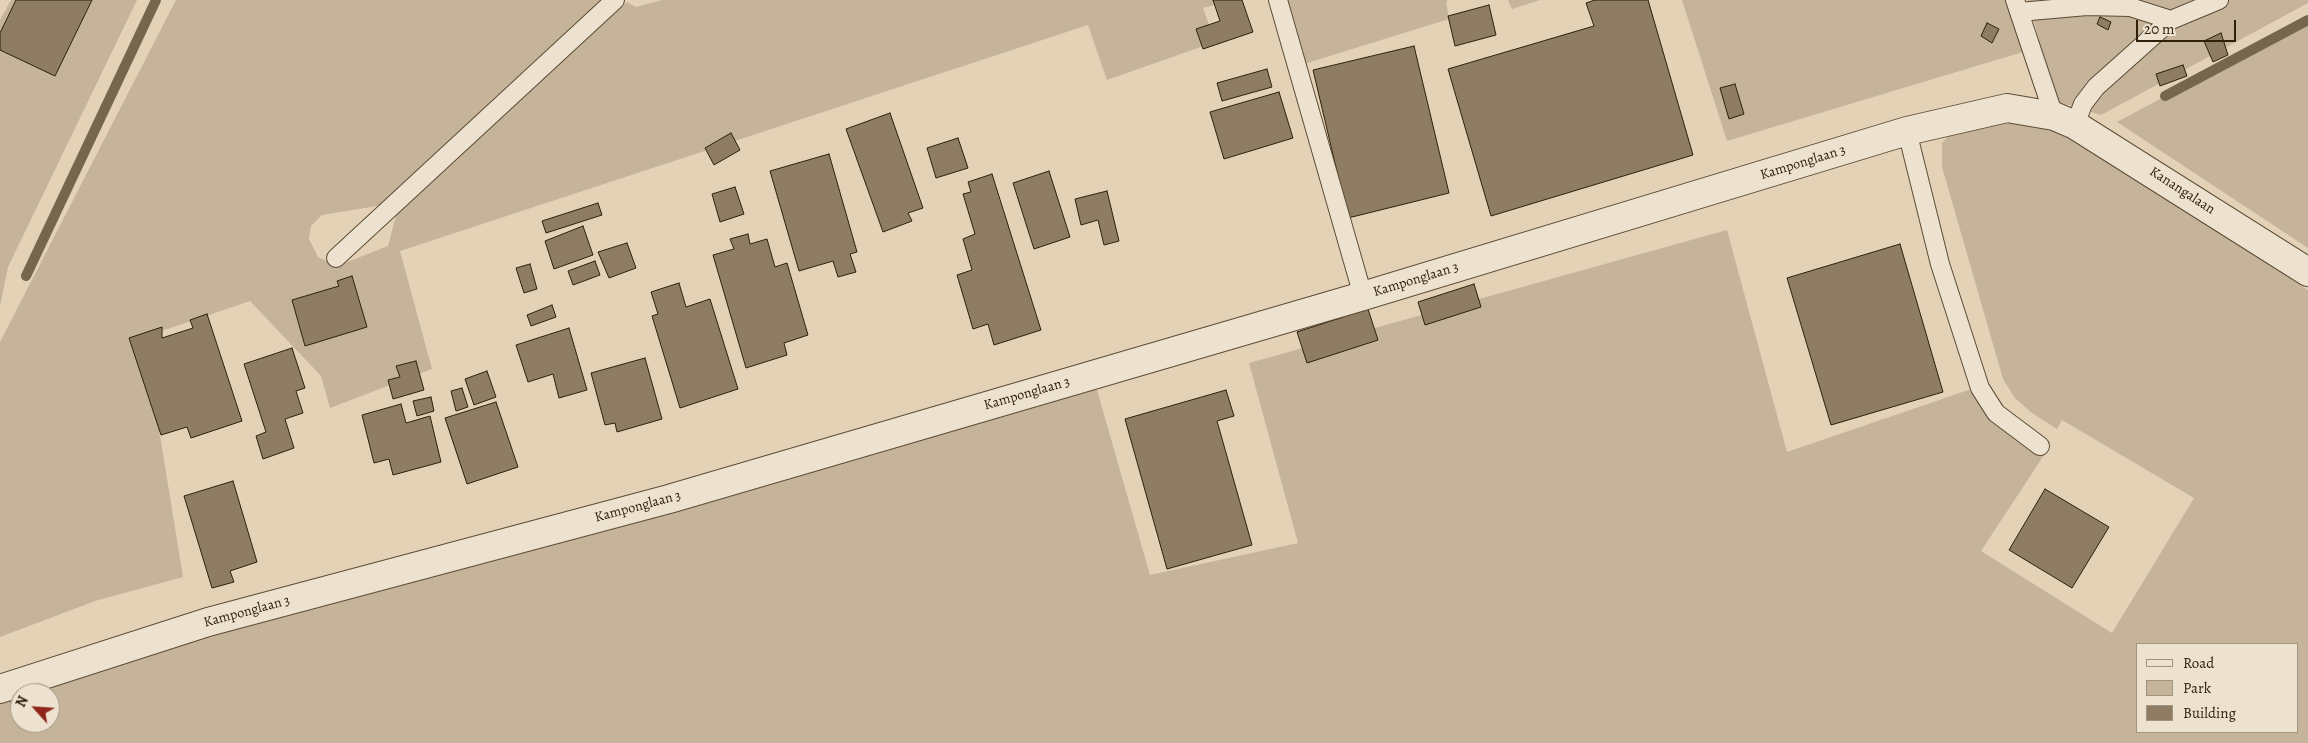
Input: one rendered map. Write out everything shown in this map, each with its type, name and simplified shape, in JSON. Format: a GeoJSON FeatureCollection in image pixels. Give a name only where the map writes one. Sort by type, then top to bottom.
{"type":"FeatureCollection","features":[{"type":"Feature","properties":{"kind":"street","name":"Kamponglaan 3"},"geometry":{"type":"LineString","coordinates":[[0,689],[208,622],[669,499],[1363,296],[1907,131],[2006,108],[2064,120]]}},
{"type":"Feature","properties":{"kind":"street","name":"Kanangalaan"},"geometry":{"type":"LineString","coordinates":[[2064,120],[2308,272]]}},
{"type":"Feature","properties":{"kind":"lane"},"geometry":{"type":"LineString","coordinates":[[336,258],[615,0]]}},
{"type":"Feature","properties":{"kind":"lane"},"geometry":{"type":"LineString","coordinates":[[1278,0],[1363,296]]}},
{"type":"Feature","properties":{"kind":"lane"},"geometry":{"type":"LineString","coordinates":[[2171,20],[2130,7],[2017,6],[2064,120],[2083,104],[2096,86],[2171,20],[2218,0]]}},
{"type":"Feature","properties":{"kind":"lane"},"geometry":{"type":"LineString","coordinates":[[1907,131],[1940,264],[1980,388],[1996,413],[2040,446]]}},
{"type":"Feature","properties":{"kind":"green space"},"geometry":{"type":"Polygon","coordinates":[[[11,0],[137,0],[8,267],[0,306],[0,20],[11,0]]]}},
{"type":"Feature","properties":{"kind":"green space"},"geometry":{"type":"Polygon","coordinates":[[[176,0],[605,0],[383,205],[322,215],[311,226],[309,239],[318,257],[337,266],[388,246],[397,212],[627,2],[636,7],[662,0],[1234,0],[1203,8],[1215,42],[1107,80],[1088,25],[400,251],[432,369],[330,408],[321,376],[250,301],[144,337],[183,577],[95,601],[0,637],[0,342],[176,0]]]}},
{"type":"Feature","properties":{"kind":"green space"},"geometry":{"type":"Polygon","coordinates":[[[1286,0],[1449,0],[1446,1],[1449,19],[1304,64],[1286,0]]]}},
{"type":"Feature","properties":{"kind":"green space"},"geometry":{"type":"Polygon","coordinates":[[[1508,0],[1540,0],[1512,9],[1508,0]]]}},
{"type":"Feature","properties":{"kind":"green space"},"geometry":{"type":"Polygon","coordinates":[[[1682,0],[2015,0],[2023,52],[1727,141],[1682,0]]]}},
{"type":"Feature","properties":{"kind":"green space"},"geometry":{"type":"Polygon","coordinates":[[[2028,0],[2308,0],[2308,3],[2101,115],[2056,101],[2028,0]]]}},
{"type":"Feature","properties":{"kind":"green space"},"geometry":{"type":"Polygon","coordinates":[[[2308,20],[2308,248],[2117,122],[2308,20]]]}},
{"type":"Feature","properties":{"kind":"green space"},"geometry":{"type":"Polygon","coordinates":[[[1999,116],[2059,129],[2308,290],[2308,743],[0,743],[0,692],[10,689],[10,733],[60,733],[60,683],[32,683],[1095,383],[1150,575],[1298,543],[1249,363],[1727,230],[1787,452],[1986,384],[1994,402],[2027,434],[2048,449],[1981,551],[2112,633],[2194,498],[2062,420],[2057,429],[2032,413],[2015,398],[2003,379],[1942,167],[1942,143],[1954,130],[1999,116]]]}},
{"type":"Feature","properties":{"kind":"building"},"geometry":{"type":"Polygon","coordinates":[[[16,0],[92,0],[55,76],[0,50],[0,33],[16,0]]]}},
{"type":"Feature","properties":{"kind":"building"},"geometry":{"type":"Polygon","coordinates":[[[1213,0],[1242,0],[1253,32],[1203,49],[1196,29],[1220,21],[1213,0]]]}},
{"type":"Feature","properties":{"kind":"building"},"geometry":{"type":"Polygon","coordinates":[[[1595,0],[1648,0],[1693,155],[1491,216],[1448,69],[1594,26],[1586,3],[1595,0]]]}},
{"type":"Feature","properties":{"kind":"building"},"geometry":{"type":"Polygon","coordinates":[[[1489,5],[1496,35],[1455,46],[1448,16],[1489,5]]]}},
{"type":"Feature","properties":{"kind":"building"},"geometry":{"type":"Polygon","coordinates":[[[2100,17],[2111,22],[2108,30],[2097,24],[2100,17]]]}},
{"type":"Feature","properties":{"kind":"building"},"geometry":{"type":"Polygon","coordinates":[[[1987,23],[1999,29],[1992,43],[1981,36],[1987,23]]]}},
{"type":"Feature","properties":{"kind":"building"},"geometry":{"type":"Polygon","coordinates":[[[2221,33],[2228,55],[2213,62],[2204,41],[2221,33]]]}},
{"type":"Feature","properties":{"kind":"building"},"geometry":{"type":"Polygon","coordinates":[[[1414,46],[1449,193],[1348,218],[1313,70],[1414,46]]]}},
{"type":"Feature","properties":{"kind":"building"},"geometry":{"type":"Polygon","coordinates":[[[2183,65],[2187,76],[2160,86],[2156,74],[2183,65]]]}},
{"type":"Feature","properties":{"kind":"building"},"geometry":{"type":"Polygon","coordinates":[[[1267,69],[1272,87],[1222,101],[1217,83],[1267,69]]]}},
{"type":"Feature","properties":{"kind":"building"},"geometry":{"type":"Polygon","coordinates":[[[1735,84],[1744,114],[1729,119],[1720,88],[1735,84]]]}},
{"type":"Feature","properties":{"kind":"building"},"geometry":{"type":"Polygon","coordinates":[[[1279,92],[1293,138],[1224,159],[1210,112],[1279,92]]]}},
{"type":"Feature","properties":{"kind":"building"},"geometry":{"type":"Polygon","coordinates":[[[890,113],[923,208],[908,213],[912,221],[883,232],[846,129],[890,113]]]}},
{"type":"Feature","properties":{"kind":"building"},"geometry":{"type":"Polygon","coordinates":[[[731,133],[740,150],[714,165],[705,148],[731,133]]]}},
{"type":"Feature","properties":{"kind":"building"},"geometry":{"type":"Polygon","coordinates":[[[958,138],[968,168],[936,178],[927,148],[958,138]]]}},
{"type":"Feature","properties":{"kind":"building"},"geometry":{"type":"Polygon","coordinates":[[[829,154],[857,252],[850,254],[856,272],[838,277],[833,261],[799,271],[770,171],[829,154]]]}},
{"type":"Feature","properties":{"kind":"building"},"geometry":{"type":"Polygon","coordinates":[[[1049,171],[1070,237],[1034,249],[1013,183],[1049,171]]]}},
{"type":"Feature","properties":{"kind":"building"},"geometry":{"type":"Polygon","coordinates":[[[992,174],[1041,330],[994,345],[988,324],[973,329],[957,275],[972,270],[963,239],[975,234],[963,194],[971,192],[968,182],[992,174]]]}},
{"type":"Feature","properties":{"kind":"building"},"geometry":{"type":"Polygon","coordinates":[[[735,187],[744,214],[720,222],[712,194],[735,187]]]}},
{"type":"Feature","properties":{"kind":"building"},"geometry":{"type":"Polygon","coordinates":[[[1107,191],[1119,241],[1104,245],[1098,220],[1081,225],[1075,199],[1107,191]]]}},
{"type":"Feature","properties":{"kind":"building"},"geometry":{"type":"Polygon","coordinates":[[[598,203],[602,215],[546,233],[542,221],[598,203]]]}},
{"type":"Feature","properties":{"kind":"building"},"geometry":{"type":"Polygon","coordinates":[[[583,226],[593,255],[554,269],[545,241],[583,226]]]}},
{"type":"Feature","properties":{"kind":"building"},"geometry":{"type":"Polygon","coordinates":[[[748,234],[750,244],[767,239],[775,267],[787,263],[808,335],[784,343],[787,355],[746,368],[713,255],[734,249],[730,239],[748,234]]]}},
{"type":"Feature","properties":{"kind":"building"},"geometry":{"type":"Polygon","coordinates":[[[627,243],[636,268],[609,278],[598,252],[627,243]]]}},
{"type":"Feature","properties":{"kind":"building"},"geometry":{"type":"Polygon","coordinates":[[[1900,244],[1943,392],[1831,425],[1787,278],[1900,244]]]}},
{"type":"Feature","properties":{"kind":"building"},"geometry":{"type":"Polygon","coordinates":[[[595,261],[600,275],[573,285],[568,271],[595,261]]]}},
{"type":"Feature","properties":{"kind":"building"},"geometry":{"type":"Polygon","coordinates":[[[530,264],[537,289],[524,293],[516,268],[530,264]]]}},
{"type":"Feature","properties":{"kind":"building"},"geometry":{"type":"Polygon","coordinates":[[[352,276],[367,327],[305,346],[292,300],[339,286],[337,281],[352,276]]]}},
{"type":"Feature","properties":{"kind":"building"},"geometry":{"type":"Polygon","coordinates":[[[679,283],[686,307],[710,299],[738,389],[680,408],[652,316],[658,314],[651,292],[679,283]]]}},
{"type":"Feature","properties":{"kind":"building"},"geometry":{"type":"Polygon","coordinates":[[[1474,284],[1481,307],[1425,325],[1418,302],[1474,284]]]}},
{"type":"Feature","properties":{"kind":"building"},"geometry":{"type":"Polygon","coordinates":[[[552,305],[556,317],[531,326],[527,315],[552,305]]]}},
{"type":"Feature","properties":{"kind":"building"},"geometry":{"type":"Polygon","coordinates":[[[1368,309],[1378,340],[1307,363],[1297,332],[1368,309]]]}},
{"type":"Feature","properties":{"kind":"building"},"geometry":{"type":"Polygon","coordinates":[[[207,314],[242,421],[191,438],[187,427],[161,435],[129,338],[162,327],[162,338],[193,328],[190,320],[207,314]]]}},
{"type":"Feature","properties":{"kind":"building"},"geometry":{"type":"Polygon","coordinates":[[[569,328],[587,390],[559,398],[553,374],[528,382],[516,345],[569,328]]]}},
{"type":"Feature","properties":{"kind":"building"},"geometry":{"type":"Polygon","coordinates":[[[292,348],[305,388],[296,391],[303,413],[285,419],[294,448],[263,459],[256,436],[266,432],[244,364],[292,348]]]}},
{"type":"Feature","properties":{"kind":"building"},"geometry":{"type":"Polygon","coordinates":[[[645,358],[662,419],[617,432],[615,423],[605,425],[591,373],[645,358]]]}},
{"type":"Feature","properties":{"kind":"building"},"geometry":{"type":"Polygon","coordinates":[[[416,361],[424,390],[393,399],[388,380],[400,377],[396,366],[416,361]]]}},
{"type":"Feature","properties":{"kind":"building"},"geometry":{"type":"Polygon","coordinates":[[[487,371],[496,397],[474,405],[465,379],[487,371]]]}},
{"type":"Feature","properties":{"kind":"building"},"geometry":{"type":"Polygon","coordinates":[[[462,388],[468,407],[456,411],[451,391],[462,388]]]}},
{"type":"Feature","properties":{"kind":"building"},"geometry":{"type":"Polygon","coordinates":[[[1226,390],[1234,416],[1217,421],[1252,545],[1167,569],[1125,419],[1226,390]]]}},
{"type":"Feature","properties":{"kind":"building"},"geometry":{"type":"Polygon","coordinates":[[[431,397],[434,411],[417,416],[413,401],[431,397]]]}},
{"type":"Feature","properties":{"kind":"building"},"geometry":{"type":"Polygon","coordinates":[[[496,402],[518,467],[467,484],[445,418],[496,402]]]}},
{"type":"Feature","properties":{"kind":"building"},"geometry":{"type":"Polygon","coordinates":[[[401,404],[406,423],[430,416],[441,462],[393,475],[389,459],[374,463],[362,415],[401,404]]]}},
{"type":"Feature","properties":{"kind":"building"},"geometry":{"type":"Polygon","coordinates":[[[233,481],[257,562],[230,571],[234,582],[212,588],[184,496],[233,481]]]}},
{"type":"Feature","properties":{"kind":"building"},"geometry":{"type":"Polygon","coordinates":[[[2045,489],[2109,527],[2072,588],[2009,550],[2045,489]]]}},
{"type":"Feature","properties":{"kind":"waterway"},"geometry":{"type":"LineString","coordinates":[[26,276],[156,0]]}},
{"type":"Feature","properties":{"kind":"waterway"},"geometry":{"type":"LineString","coordinates":[[2165,96],[2308,20]]}}]}
